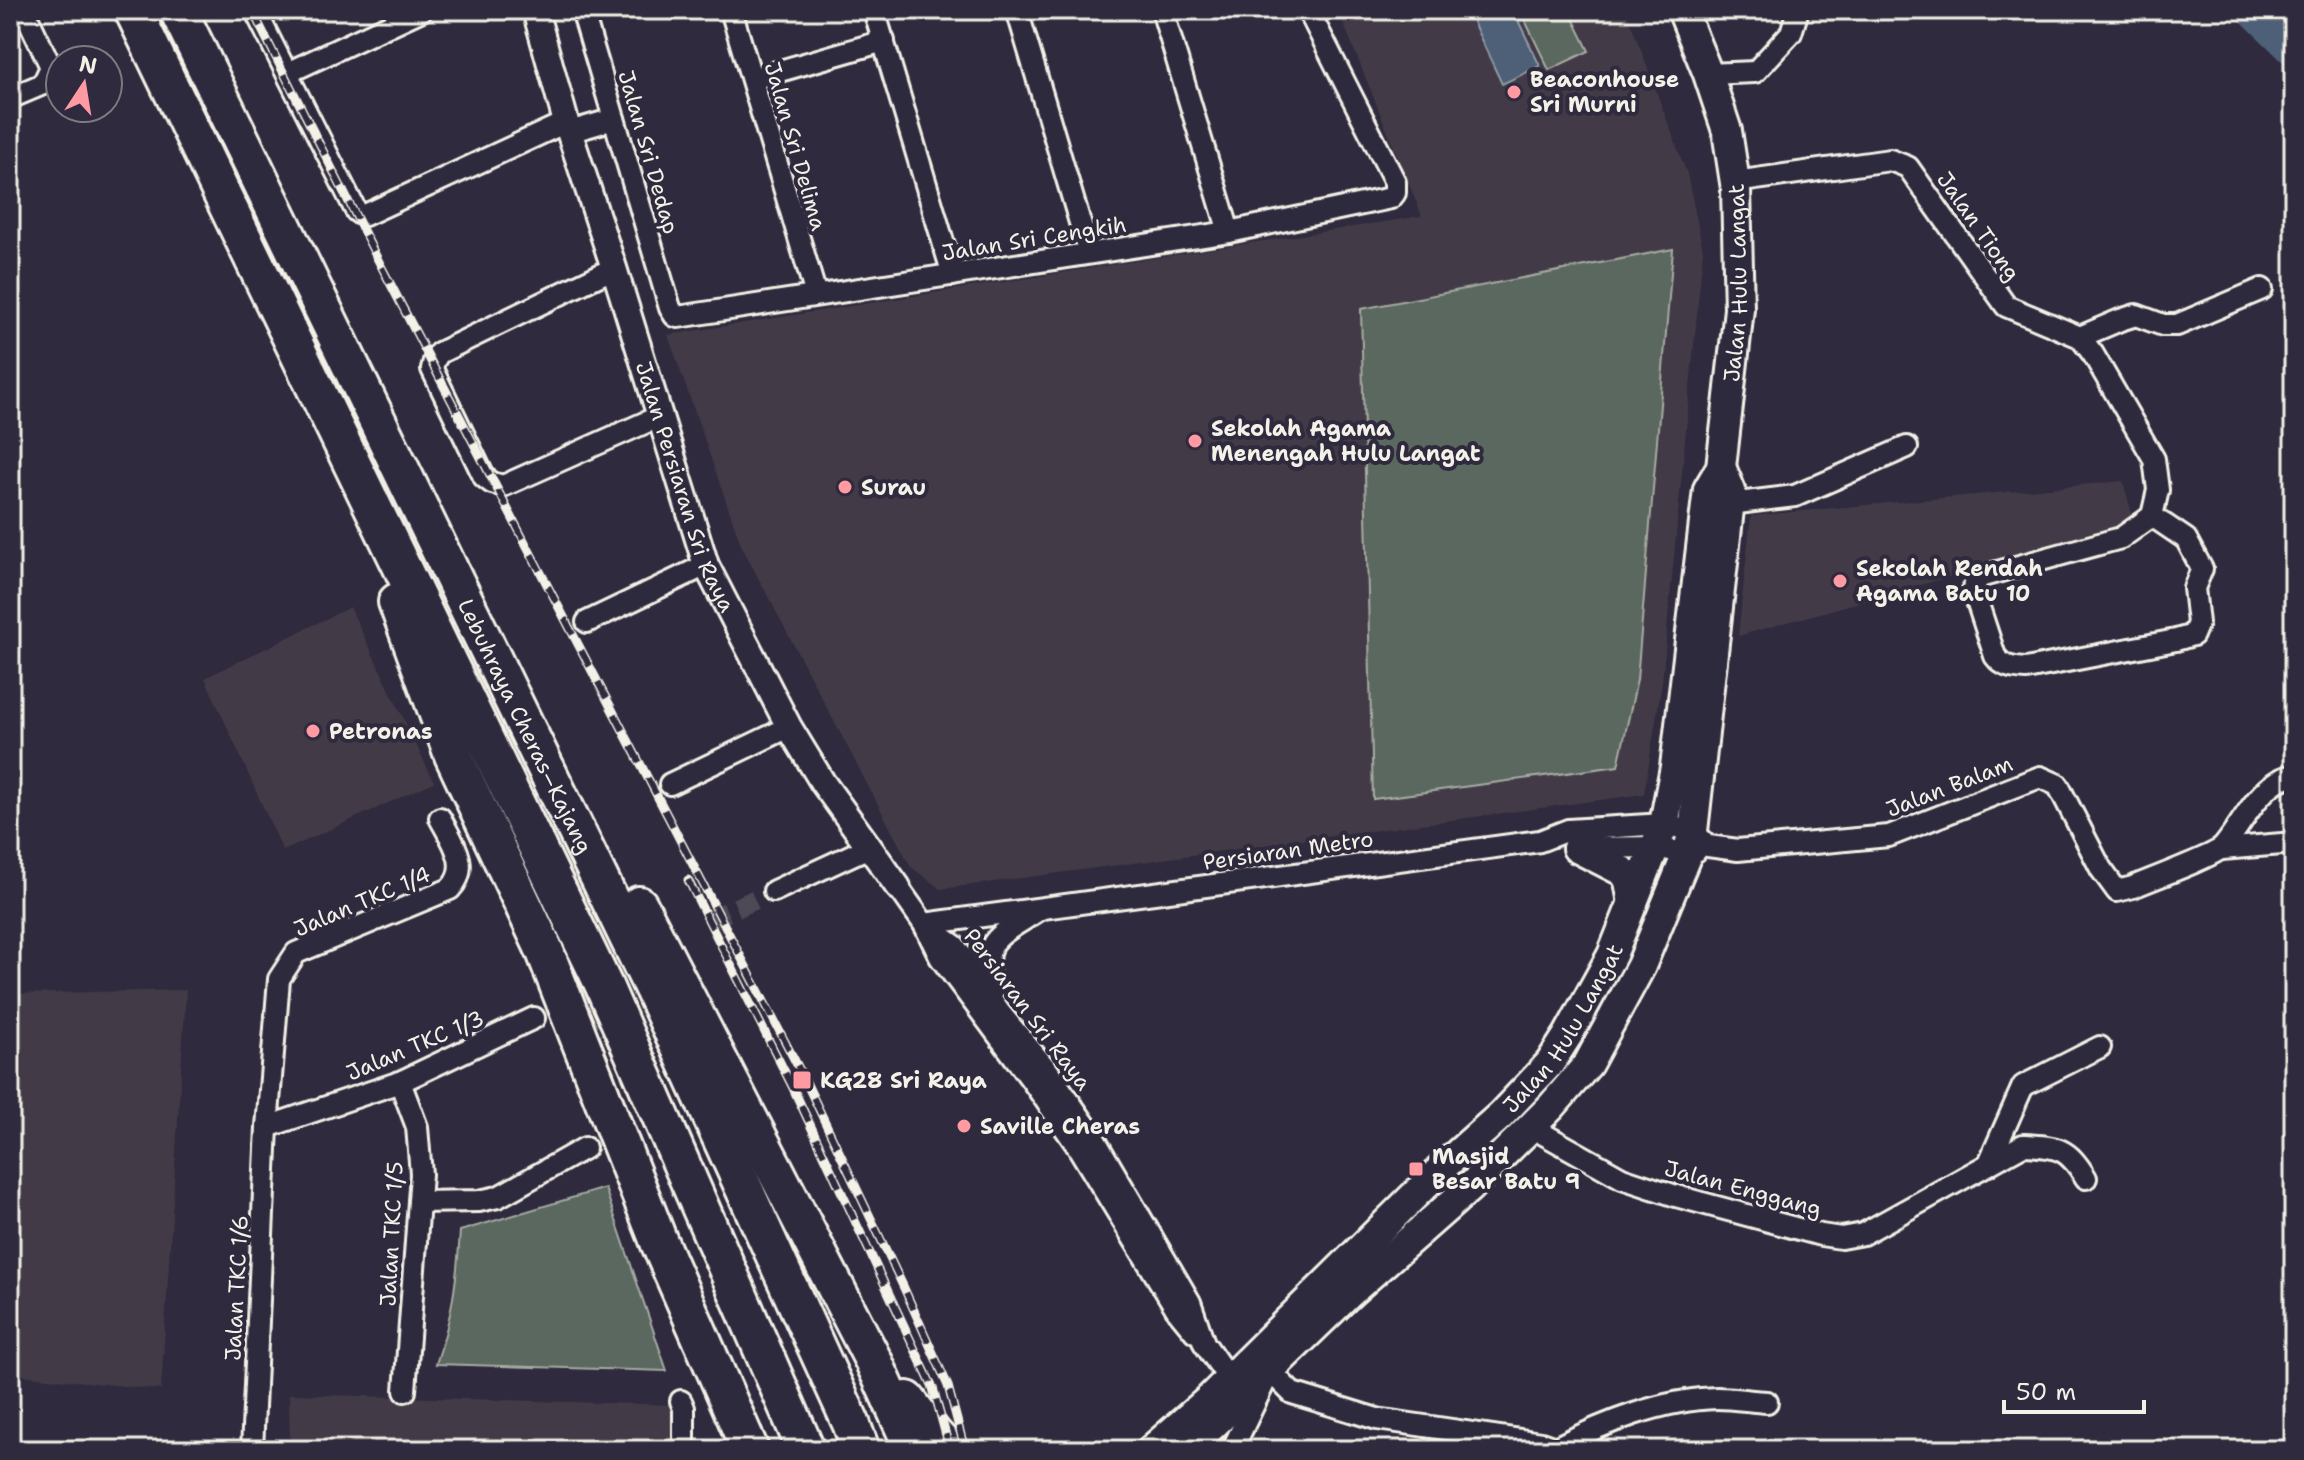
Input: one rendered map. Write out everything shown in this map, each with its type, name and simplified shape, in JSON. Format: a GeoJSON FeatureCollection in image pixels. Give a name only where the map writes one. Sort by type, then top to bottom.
{"type":"FeatureCollection","features":[{"type":"Feature","properties":{"kind":"highway","name":"Lebuhraya Cheras–Kajang"},"geometry":{"type":"LineString","coordinates":[[133,10],[604,986],[805,1448]]}},
{"type":"Feature","properties":{"kind":"highway","name":"Lebuhraya Cheras–Kajang"},"geometry":{"type":"LineString","coordinates":[[178,10],[654,991],[856,1437]]}},
{"type":"Feature","properties":{"kind":"highway"},"geometry":{"type":"LineString","coordinates":[[285,323],[295,364],[383,564],[453,755],[544,949],[659,1242],[750,1450]]}},
{"type":"Feature","properties":{"kind":"highway"},"geometry":{"type":"LineString","coordinates":[[494,660],[598,825],[874,1362],[914,1450]]}},
{"type":"Feature","properties":{"kind":"highway"},"geometry":{"type":"LineString","coordinates":[[874,1362],[948,1450]]}},
{"type":"Feature","properties":{"kind":"main road","name":"Jalan Hulu Langat"},"geometry":{"type":"LineString","coordinates":[[1151,1450],[1207,1401],[1444,1166],[1501,1115],[1550,1063],[1612,955],[1660,836],[1675,767],[1708,489],[1721,467],[1739,309],[1735,182],[1727,131],[1682,10]]}},
{"type":"Feature","properties":{"kind":"main road","name":"Jalan Hulu Langat"},"geometry":{"type":"LineString","coordinates":[[1187,1450],[1351,1292],[1469,1188],[1531,1127],[1588,1064],[1641,966],[1696,844],[1731,491],[1721,467]]}},
{"type":"Feature","properties":{"kind":"main road"},"geometry":{"type":"LineString","coordinates":[[1577,848],[1624,872],[1633,903]]}},
{"type":"Feature","properties":{"kind":"main road"},"geometry":{"type":"LineString","coordinates":[[719,1383],[729,1450]]}},
{"type":"Feature","properties":{"kind":"street"},"geometry":{"type":"LineString","coordinates":[[10,98],[43,84],[51,67],[24,10]]}},
{"type":"Feature","properties":{"kind":"street"},"geometry":{"type":"LineString","coordinates":[[255,10],[360,214],[365,215],[568,127],[614,119]]}},
{"type":"Feature","properties":{"kind":"street"},"geometry":{"type":"LineString","coordinates":[[287,73],[422,10]]}},
{"type":"Feature","properties":{"kind":"street","name":"Jalan Persiaran Sri Raya"},"geometry":{"type":"LineString","coordinates":[[535,10],[568,127],[706,565],[789,727],[823,783],[924,924]]}},
{"type":"Feature","properties":{"kind":"street","name":"Jalan Sri Dedap"},"geometry":{"type":"LineString","coordinates":[[582,10],[670,308]]}},
{"type":"Feature","properties":{"kind":"street","name":"Jalan Sri Delima"},"geometry":{"type":"LineString","coordinates":[[731,10],[816,295]]}},
{"type":"Feature","properties":{"kind":"street"},"geometry":{"type":"LineString","coordinates":[[874,10],[953,275]]}},
{"type":"Feature","properties":{"kind":"street"},"geometry":{"type":"LineString","coordinates":[[1017,10],[1089,253]]}},
{"type":"Feature","properties":{"kind":"street"},"geometry":{"type":"LineString","coordinates":[[1162,10],[1229,232]]}},
{"type":"Feature","properties":{"kind":"street","name":"Jalan Sri Cengkih"},"geometry":{"type":"LineString","coordinates":[[670,308],[672,314],[678,317],[1229,232],[1391,198],[1395,193],[1395,182],[1308,10]]}},
{"type":"Feature","properties":{"kind":"street"},"geometry":{"type":"LineString","coordinates":[[1708,74],[1755,72],[1791,33],[1798,10]]}},
{"type":"Feature","properties":{"kind":"street"},"geometry":{"type":"LineString","coordinates":[[752,79],[884,41]]}},
{"type":"Feature","properties":{"kind":"street","name":"Jalan Tiong"},"geometry":{"type":"LineString","coordinates":[[1735,182],[1890,160],[1908,167],[2006,306],[2080,337]]}},
{"type":"Feature","properties":{"kind":"street"},"geometry":{"type":"LineString","coordinates":[[614,268],[439,353],[432,369],[484,477],[503,486],[660,416]]}},
{"type":"Feature","properties":{"kind":"street"},"geometry":{"type":"LineString","coordinates":[[2152,516],[2186,539],[2202,569],[2194,588],[2198,623],[2193,635],[2026,669],[2011,668],[1999,662],[1973,589],[1979,577],[2121,538],[2152,516],[2158,490],[2154,459],[2080,337],[2136,315],[2163,325],[2177,325],[2262,289]]}},
{"type":"Feature","properties":{"kind":"street"},"geometry":{"type":"LineString","coordinates":[[1730,504],[1795,496],[1907,447]]}},
{"type":"Feature","properties":{"kind":"street"},"geometry":{"type":"LineString","coordinates":[[587,622],[706,565]]}},
{"type":"Feature","properties":{"kind":"street"},"geometry":{"type":"LineString","coordinates":[[670,784],[789,727]]}},
{"type":"Feature","properties":{"kind":"street"},"geometry":{"type":"LineString","coordinates":[[2222,849],[2266,791],[2287,776],[2294,775]]}},
{"type":"Feature","properties":{"kind":"street","name":"Jalan Balam"},"geometry":{"type":"LineString","coordinates":[[1696,844],[1738,850],[1889,836],[2040,777],[2058,785],[2101,869],[2117,891],[2222,849]]}},
{"type":"Feature","properties":{"kind":"street","name":"Jalan TKC 1/4"},"geometry":{"type":"LineString","coordinates":[[267,1127],[279,979],[296,953],[450,889],[458,880],[461,870],[459,857],[440,818]]}},
{"type":"Feature","properties":{"kind":"street","name":"Persiaran Metro"},"geometry":{"type":"LineString","coordinates":[[924,924],[1540,841],[1568,830],[1660,836]]}},
{"type":"Feature","properties":{"kind":"street"},"geometry":{"type":"LineString","coordinates":[[1660,836],[1696,844]]}},
{"type":"Feature","properties":{"kind":"street","name":"Persiaran Metro"},"geometry":{"type":"LineString","coordinates":[[1540,841],[1577,848],[1660,836]]}},
{"type":"Feature","properties":{"kind":"street"},"geometry":{"type":"LineString","coordinates":[[2222,849],[2290,846]]}},
{"type":"Feature","properties":{"kind":"street"},"geometry":{"type":"LineString","coordinates":[[774,891],[869,847]]}},
{"type":"Feature","properties":{"kind":"street","name":"Persiaran Metro"},"geometry":{"type":"LineString","coordinates":[[1000,1013],[986,970],[987,955],[994,941],[1042,907]]}},
{"type":"Feature","properties":{"kind":"street","name":"Persiaran Sri Raya"},"geometry":{"type":"LineString","coordinates":[[924,924],[955,946],[1000,1013],[1048,1071],[1091,1133],[1190,1302],[1204,1343]]}},
{"type":"Feature","properties":{"kind":"street","name":"Persiaran Sri Raya"},"geometry":{"type":"LineString","coordinates":[[924,924],[940,957],[1076,1144],[1160,1284],[1229,1379]]}},
{"type":"Feature","properties":{"kind":"street","name":"Jalan TKC 1/3"},"geometry":{"type":"LineString","coordinates":[[267,1127],[400,1082],[534,1018]]}},
{"type":"Feature","properties":{"kind":"street"},"geometry":{"type":"LineString","coordinates":[[1988,1165],[2023,1086],[2100,1047]]}},
{"type":"Feature","properties":{"kind":"street","name":"Jalan TKC 1/5"},"geometry":{"type":"LineString","coordinates":[[400,1082],[417,1127],[421,1174],[405,1391]]}},
{"type":"Feature","properties":{"kind":"street","name":"Jalan TKC 1/6"},"geometry":{"type":"LineString","coordinates":[[252,1450],[267,1127]]}},
{"type":"Feature","properties":{"kind":"street","name":"Jalan Enggang"},"geometry":{"type":"LineString","coordinates":[[1531,1127],[1622,1178],[1676,1196],[1841,1238],[1863,1234],[2023,1145],[2051,1147],[2074,1158],[2086,1178]]}},
{"type":"Feature","properties":{"kind":"street"},"geometry":{"type":"LineString","coordinates":[[419,1202],[479,1201],[498,1197],[585,1148]]}},
{"type":"Feature","properties":{"kind":"street"},"geometry":{"type":"LineString","coordinates":[[1232,1450],[1270,1371],[1292,1393],[1377,1419],[1541,1443],[1559,1449],[1621,1418],[1673,1404],[1716,1398],[1767,1402]]}},
{"type":"Feature","properties":{"kind":"street"},"geometry":{"type":"LineString","coordinates":[[681,1401],[684,1408],[684,1450]]}},
{"type":"Feature","properties":{"kind":"shaded area","name":"Sekolah Agama Menengah Hulu Langat"},"geometry":{"type":"Polygon","coordinates":[[[1338,10],[1626,10],[1687,174],[1703,250],[1662,682],[1644,794],[941,889],[911,867],[742,547],[668,335],[1422,216],[1338,10]]]}},
{"type":"Feature","properties":{"kind":"shaded area","name":"Sekolah Rendah Agama Batu 10"},"geometry":{"type":"Polygon","coordinates":[[[2123,481],[2135,525],[1738,636],[1751,516],[2123,481]]]}},
{"type":"Feature","properties":{"kind":"shaded area"},"geometry":{"type":"Polygon","coordinates":[[[350,607],[434,782],[283,851],[205,678],[350,607]]]}},
{"type":"Feature","properties":{"kind":"shaded area"},"geometry":{"type":"Polygon","coordinates":[[[186,990],[161,1390],[10,1374],[10,994],[186,990]]]}},
{"type":"Feature","properties":{"kind":"shaded area"},"geometry":{"type":"Polygon","coordinates":[[[289,1394],[674,1405],[674,1450],[290,1450],[289,1394]]]}},
{"type":"Feature","properties":{"kind":"green space"},"geometry":{"type":"Polygon","coordinates":[[[1520,10],[1569,10],[1589,51],[1549,70],[1520,10]]]}},
{"type":"Feature","properties":{"kind":"green space"},"geometry":{"type":"Polygon","coordinates":[[[1673,249],[1637,680],[1618,766],[1373,799],[1361,309],[1673,249]]]}},
{"type":"Feature","properties":{"kind":"green space"},"geometry":{"type":"Polygon","coordinates":[[[605,1188],[667,1371],[436,1364],[453,1299],[460,1231],[605,1188]]]}},
{"type":"Feature","properties":{"kind":"water"},"geometry":{"type":"Polygon","coordinates":[[[1493,10],[1513,10],[1540,66],[1502,84],[1472,20],[1493,10]]]}},
{"type":"Feature","properties":{"kind":"waterway"},"geometry":{"type":"LineString","coordinates":[[2254,10],[2294,49]]}},
{"type":"Feature","properties":{"kind":"tunnel"},"geometry":{"type":"LineString","coordinates":[[709,920],[774,891]]}},
{"type":"Feature","properties":{"kind":"railway"},"geometry":{"type":"LineString","coordinates":[[252,10],[377,258],[805,1080],[948,1386],[965,1450]]}},
{"type":"Feature","properties":{"kind":"railway"},"geometry":{"type":"LineString","coordinates":[[688,880],[793,1088],[933,1388],[950,1450]]}},
{"type":"Feature","properties":{"kind":"place","name":"Beaconhouse Sri Murni"},"geometry":{"type":"Point","coordinates":[1514,92]}},
{"type":"Feature","properties":{"kind":"place","name":"Sekolah Agama Menengah Hulu Langat"},"geometry":{"type":"Point","coordinates":[1195,441]}},
{"type":"Feature","properties":{"kind":"place","name":"Surau"},"geometry":{"type":"Point","coordinates":[845,487]}},
{"type":"Feature","properties":{"kind":"place","name":"Sekolah Rendah Agama Batu 10"},"geometry":{"type":"Point","coordinates":[1840,581]}},
{"type":"Feature","properties":{"kind":"place","name":"Petronas"},"geometry":{"type":"Point","coordinates":[313,731]}},
{"type":"Feature","properties":{"kind":"place","name":"KG28 Sri Raya"},"geometry":{"type":"Point","coordinates":[802,1080]}},
{"type":"Feature","properties":{"kind":"place","name":"Saville Cheras"},"geometry":{"type":"Point","coordinates":[964,1126]}},
{"type":"Feature","properties":{"kind":"place","name":"Masjid Besar Batu 9"},"geometry":{"type":"Point","coordinates":[1416,1169]}}]}
